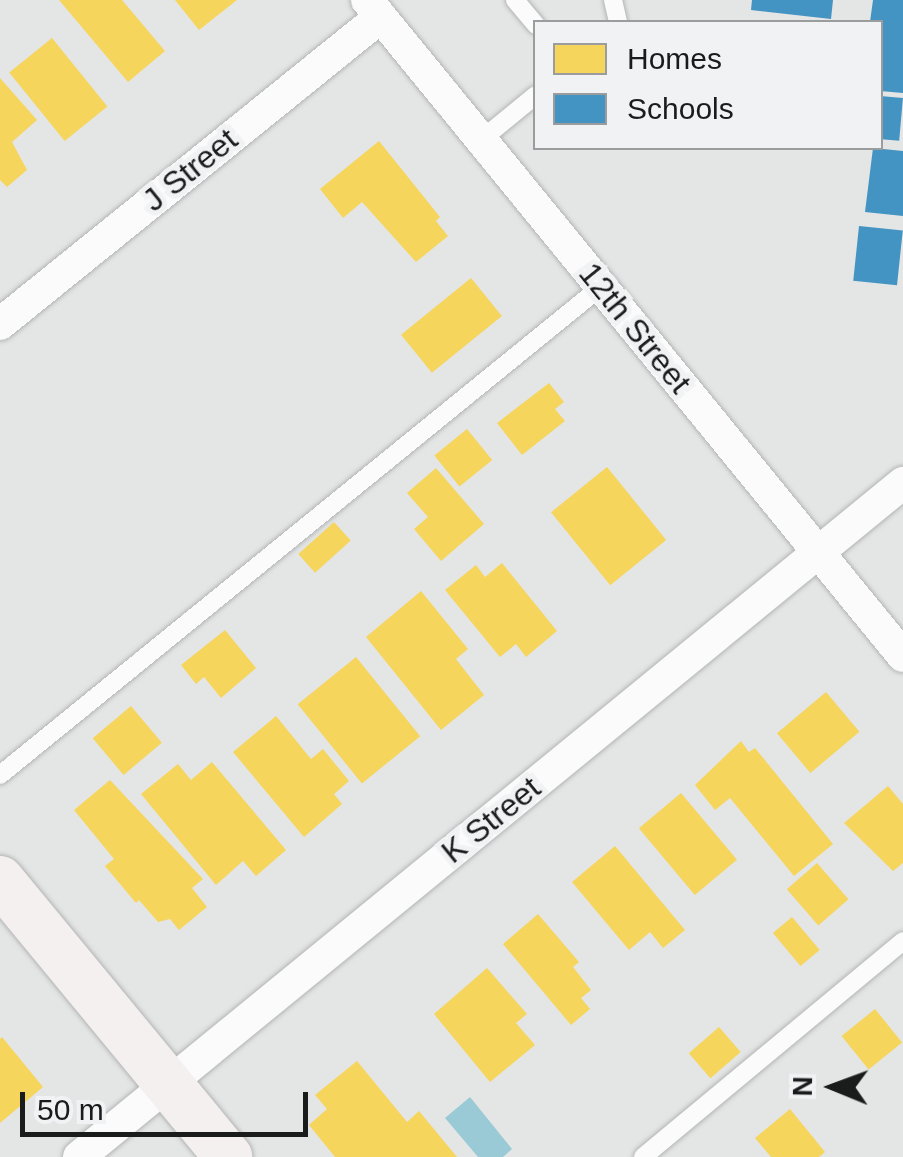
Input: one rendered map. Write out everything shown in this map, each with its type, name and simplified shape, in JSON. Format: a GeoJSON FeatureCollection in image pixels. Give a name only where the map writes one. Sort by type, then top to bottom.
{"type":"FeatureCollection","features":[{"type":"Feature","properties":{"kind":"street","name":"12th Street"},"geometry":{"type":"LineString","coordinates":[[374,8],[903,656]]}},
{"type":"Feature","properties":{"kind":"street","name":"J Street"},"geometry":{"type":"LineString","coordinates":[[0,324],[374,8]]}},
{"type":"Feature","properties":{"kind":"street","name":"K Street"},"geometry":{"type":"LineString","coordinates":[[79,1157],[903,482]]}},
{"type":"Feature","properties":{"kind":"street"},"geometry":{"type":"LineString","coordinates":[[0,880],[228,1157]]}},
{"type":"Feature","properties":{"kind":"lane"},"geometry":{"type":"LineString","coordinates":[[516,0],[533,21]]}},
{"type":"Feature","properties":{"kind":"lane"},"geometry":{"type":"LineString","coordinates":[[481,140],[533,97]]}},
{"type":"Feature","properties":{"kind":"lane"},"geometry":{"type":"LineString","coordinates":[[0,775],[602,286]]}},
{"type":"Feature","properties":{"kind":"lane"},"geometry":{"type":"LineString","coordinates":[[643,1157],[903,940]]}},
{"type":"Feature","properties":{"kind":"water"},"geometry":{"type":"Polygon","coordinates":[[[470,1097],[512,1149],[503,1157],[478,1157],[445,1118],[470,1097]]]}},
{"type":"Feature","properties":{"kind":"building: Homes"},"geometry":{"type":"Polygon","coordinates":[[[59,0],[122,0],[165,51],[128,82],[59,0]]]}},
{"type":"Feature","properties":{"kind":"building: Homes"},"geometry":{"type":"Polygon","coordinates":[[[175,0],[237,0],[199,30],[175,0]]]}},
{"type":"Feature","properties":{"kind":"building: Homes"},"geometry":{"type":"Polygon","coordinates":[[[52,38],[107,106],[65,141],[9,73],[52,38]]]}},
{"type":"Feature","properties":{"kind":"building: Homes"},"geometry":{"type":"Polygon","coordinates":[[[0,78],[37,120],[12,142],[27,170],[7,187],[0,180],[0,78]]]}},
{"type":"Feature","properties":{"kind":"building: Homes"},"geometry":{"type":"Polygon","coordinates":[[[379,141],[440,217],[436,221],[448,236],[416,262],[362,202],[343,218],[320,189],[379,141]]]}},
{"type":"Feature","properties":{"kind":"building: Homes"},"geometry":{"type":"Polygon","coordinates":[[[471,278],[502,316],[432,373],[401,335],[471,278]]]}},
{"type":"Feature","properties":{"kind":"building: Homes"},"geometry":{"type":"Polygon","coordinates":[[[549,383],[564,402],[555,409],[565,421],[522,455],[497,423],[549,383]]]}},
{"type":"Feature","properties":{"kind":"building: Homes"},"geometry":{"type":"Polygon","coordinates":[[[467,429],[492,460],[460,487],[434,455],[467,429]]]}},
{"type":"Feature","properties":{"kind":"building: Homes"},"geometry":{"type":"Polygon","coordinates":[[[607,467],[666,540],[610,585],[551,512],[607,467]]]}},
{"type":"Feature","properties":{"kind":"building: Homes"},"geometry":{"type":"Polygon","coordinates":[[[436,468],[484,524],[441,561],[414,529],[428,517],[407,493],[436,468]]]}},
{"type":"Feature","properties":{"kind":"building: Homes"},"geometry":{"type":"Polygon","coordinates":[[[334,522],[351,541],[315,573],[298,554],[334,522]]]}},
{"type":"Feature","properties":{"kind":"building: Homes"},"geometry":{"type":"Polygon","coordinates":[[[502,563],[557,631],[526,657],[516,644],[500,657],[445,590],[476,565],[485,577],[502,563]]]}},
{"type":"Feature","properties":{"kind":"building: Homes"},"geometry":{"type":"Polygon","coordinates":[[[421,591],[468,649],[456,659],[484,695],[441,730],[366,637],[421,591]]]}},
{"type":"Feature","properties":{"kind":"building: Homes"},"geometry":{"type":"Polygon","coordinates":[[[225,630],[256,668],[221,698],[204,677],[196,684],[181,665],[225,630]]]}},
{"type":"Feature","properties":{"kind":"building: Homes"},"geometry":{"type":"Polygon","coordinates":[[[356,657],[420,736],[362,783],[298,704],[356,657]]]}},
{"type":"Feature","properties":{"kind":"building: Homes"},"geometry":{"type":"Polygon","coordinates":[[[826,692],[859,732],[810,773],[777,733],[826,692]]]}},
{"type":"Feature","properties":{"kind":"building: Homes"},"geometry":{"type":"Polygon","coordinates":[[[131,706],[162,743],[124,775],[93,738],[131,706]]]}},
{"type":"Feature","properties":{"kind":"building: Homes"},"geometry":{"type":"Polygon","coordinates":[[[276,716],[311,759],[323,749],[349,781],[334,794],[342,804],[304,837],[233,752],[276,716]]]}},
{"type":"Feature","properties":{"kind":"building: Homes"},"geometry":{"type":"Polygon","coordinates":[[[741,741],[749,752],[755,748],[833,844],[794,876],[730,798],[715,810],[695,785],[741,741]]]}},
{"type":"Feature","properties":{"kind":"building: Homes"},"geometry":{"type":"Polygon","coordinates":[[[212,762],[286,850],[256,876],[243,861],[216,885],[141,794],[178,764],[191,780],[212,762]]]}},
{"type":"Feature","properties":{"kind":"building: Homes"},"geometry":{"type":"Polygon","coordinates":[[[110,780],[203,879],[192,888],[207,907],[179,930],[170,919],[158,922],[139,900],[136,903],[105,866],[114,859],[74,810],[110,780]]]}},
{"type":"Feature","properties":{"kind":"building: Homes"},"geometry":{"type":"Polygon","coordinates":[[[888,786],[903,804],[903,863],[893,871],[844,823],[888,786]]]}},
{"type":"Feature","properties":{"kind":"building: Homes"},"geometry":{"type":"Polygon","coordinates":[[[681,793],[737,860],[695,895],[639,828],[681,793]]]}},
{"type":"Feature","properties":{"kind":"building: Homes"},"geometry":{"type":"Polygon","coordinates":[[[615,846],[685,930],[663,948],[650,932],[629,950],[572,882],[615,846]]]}},
{"type":"Feature","properties":{"kind":"building: Homes"},"geometry":{"type":"Polygon","coordinates":[[[817,863],[848,899],[818,925],[787,889],[817,863]]]}},
{"type":"Feature","properties":{"kind":"building: Homes"},"geometry":{"type":"Polygon","coordinates":[[[538,914],[579,962],[573,967],[591,990],[581,998],[590,1009],[571,1025],[503,944],[538,914]]]}},
{"type":"Feature","properties":{"kind":"building: Homes"},"geometry":{"type":"Polygon","coordinates":[[[792,917],[820,950],[800,966],[773,933],[792,917]]]}},
{"type":"Feature","properties":{"kind":"building: Homes"},"geometry":{"type":"Polygon","coordinates":[[[487,968],[527,1014],[516,1023],[535,1045],[490,1082],[434,1014],[487,968]]]}},
{"type":"Feature","properties":{"kind":"building: Homes"},"geometry":{"type":"Polygon","coordinates":[[[875,1009],[902,1042],[869,1069],[842,1036],[875,1009]]]}},
{"type":"Feature","properties":{"kind":"building: Homes"},"geometry":{"type":"Polygon","coordinates":[[[719,1027],[741,1052],[710,1078],[689,1053],[719,1027]]]}},
{"type":"Feature","properties":{"kind":"building: Homes"},"geometry":{"type":"Polygon","coordinates":[[[0,1039],[43,1087],[0,1123],[0,1039]]]}},
{"type":"Feature","properties":{"kind":"building: Homes"},"geometry":{"type":"Polygon","coordinates":[[[357,1061],[407,1122],[419,1111],[457,1157],[335,1157],[309,1125],[327,1109],[315,1095],[357,1061]]]}},
{"type":"Feature","properties":{"kind":"building: Homes"},"geometry":{"type":"Polygon","coordinates":[[[790,1109],[825,1152],[819,1157],[771,1157],[755,1138],[790,1109]]]}},
{"type":"Feature","properties":{"kind":"building: Schools"},"geometry":{"type":"Polygon","coordinates":[[[752,0],[833,0],[831,19],[751,10],[752,0]]]}},
{"type":"Feature","properties":{"kind":"building: Schools"},"geometry":{"type":"Polygon","coordinates":[[[873,0],[903,0],[903,93],[883,91],[883,20],[870,20],[873,0]]]}},
{"type":"Feature","properties":{"kind":"building: Schools"},"geometry":{"type":"Polygon","coordinates":[[[883,96],[903,98],[899,141],[883,139],[883,96]]]}},
{"type":"Feature","properties":{"kind":"building: Schools"},"geometry":{"type":"Polygon","coordinates":[[[873,150],[903,151],[903,216],[865,212],[873,150]]]}},
{"type":"Feature","properties":{"kind":"building: Schools"},"geometry":{"type":"Polygon","coordinates":[[[859,226],[903,231],[897,285],[853,281],[859,226]]]}}]}
